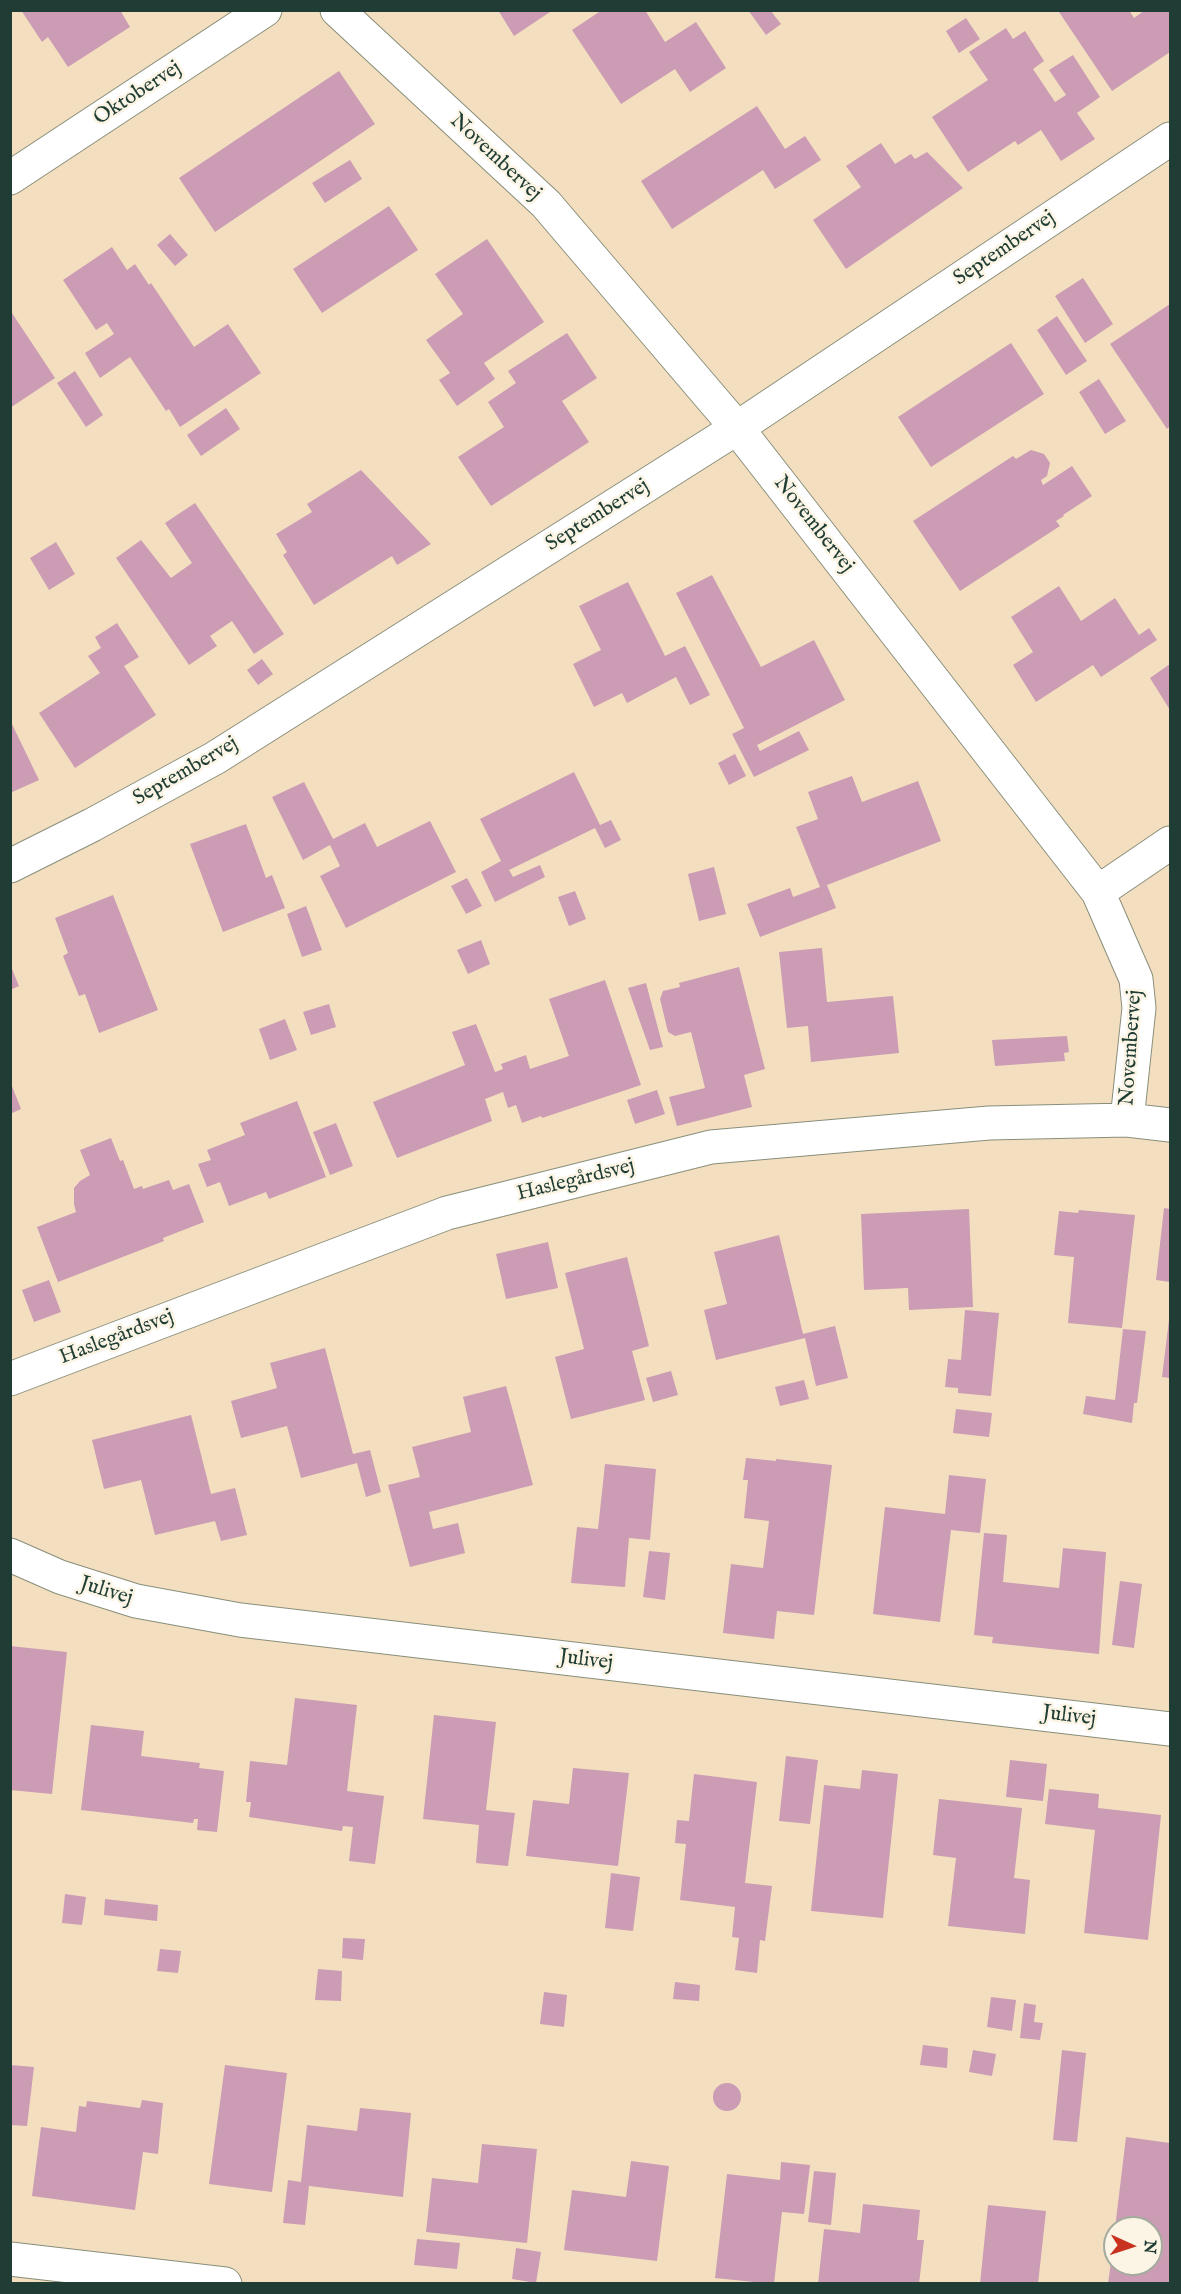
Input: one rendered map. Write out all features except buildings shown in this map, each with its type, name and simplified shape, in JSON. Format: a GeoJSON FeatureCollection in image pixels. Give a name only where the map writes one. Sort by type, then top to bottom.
{"type":"FeatureCollection","features":[{"type":"Feature","properties":{"kind":"street","name":"Oktobervej"},"geometry":{"type":"LineString","coordinates":[[10,178],[265,10]]}},
{"type":"Feature","properties":{"kind":"street","name":"Novembervej"},"geometry":{"type":"LineString","coordinates":[[337,10],[546,204],[737,428],[1098,892],[1136,979],[1139,1008],[1126,1120]]}},
{"type":"Feature","properties":{"kind":"street","name":"Septembervej"},"geometry":{"type":"LineString","coordinates":[[10,866],[92,825],[215,758],[737,428],[1170,139]]}},
{"type":"Feature","properties":{"kind":"street"},"geometry":{"type":"LineString","coordinates":[[1098,892],[1170,843]]}},
{"type":"Feature","properties":{"kind":"street","name":"Haslegårdsvej"},"geometry":{"type":"LineString","coordinates":[[10,1379],[447,1213],[711,1147],[990,1123],[1126,1120],[1170,1125]]}},
{"type":"Feature","properties":{"kind":"street","name":"Julivej"},"geometry":{"type":"LineString","coordinates":[[10,1555],[60,1578],[136,1602],[240,1620],[1170,1729]]}},
{"type":"Feature","properties":{"kind":"street"},"geometry":{"type":"LineString","coordinates":[[10,2259],[225,2283]]}}]}
